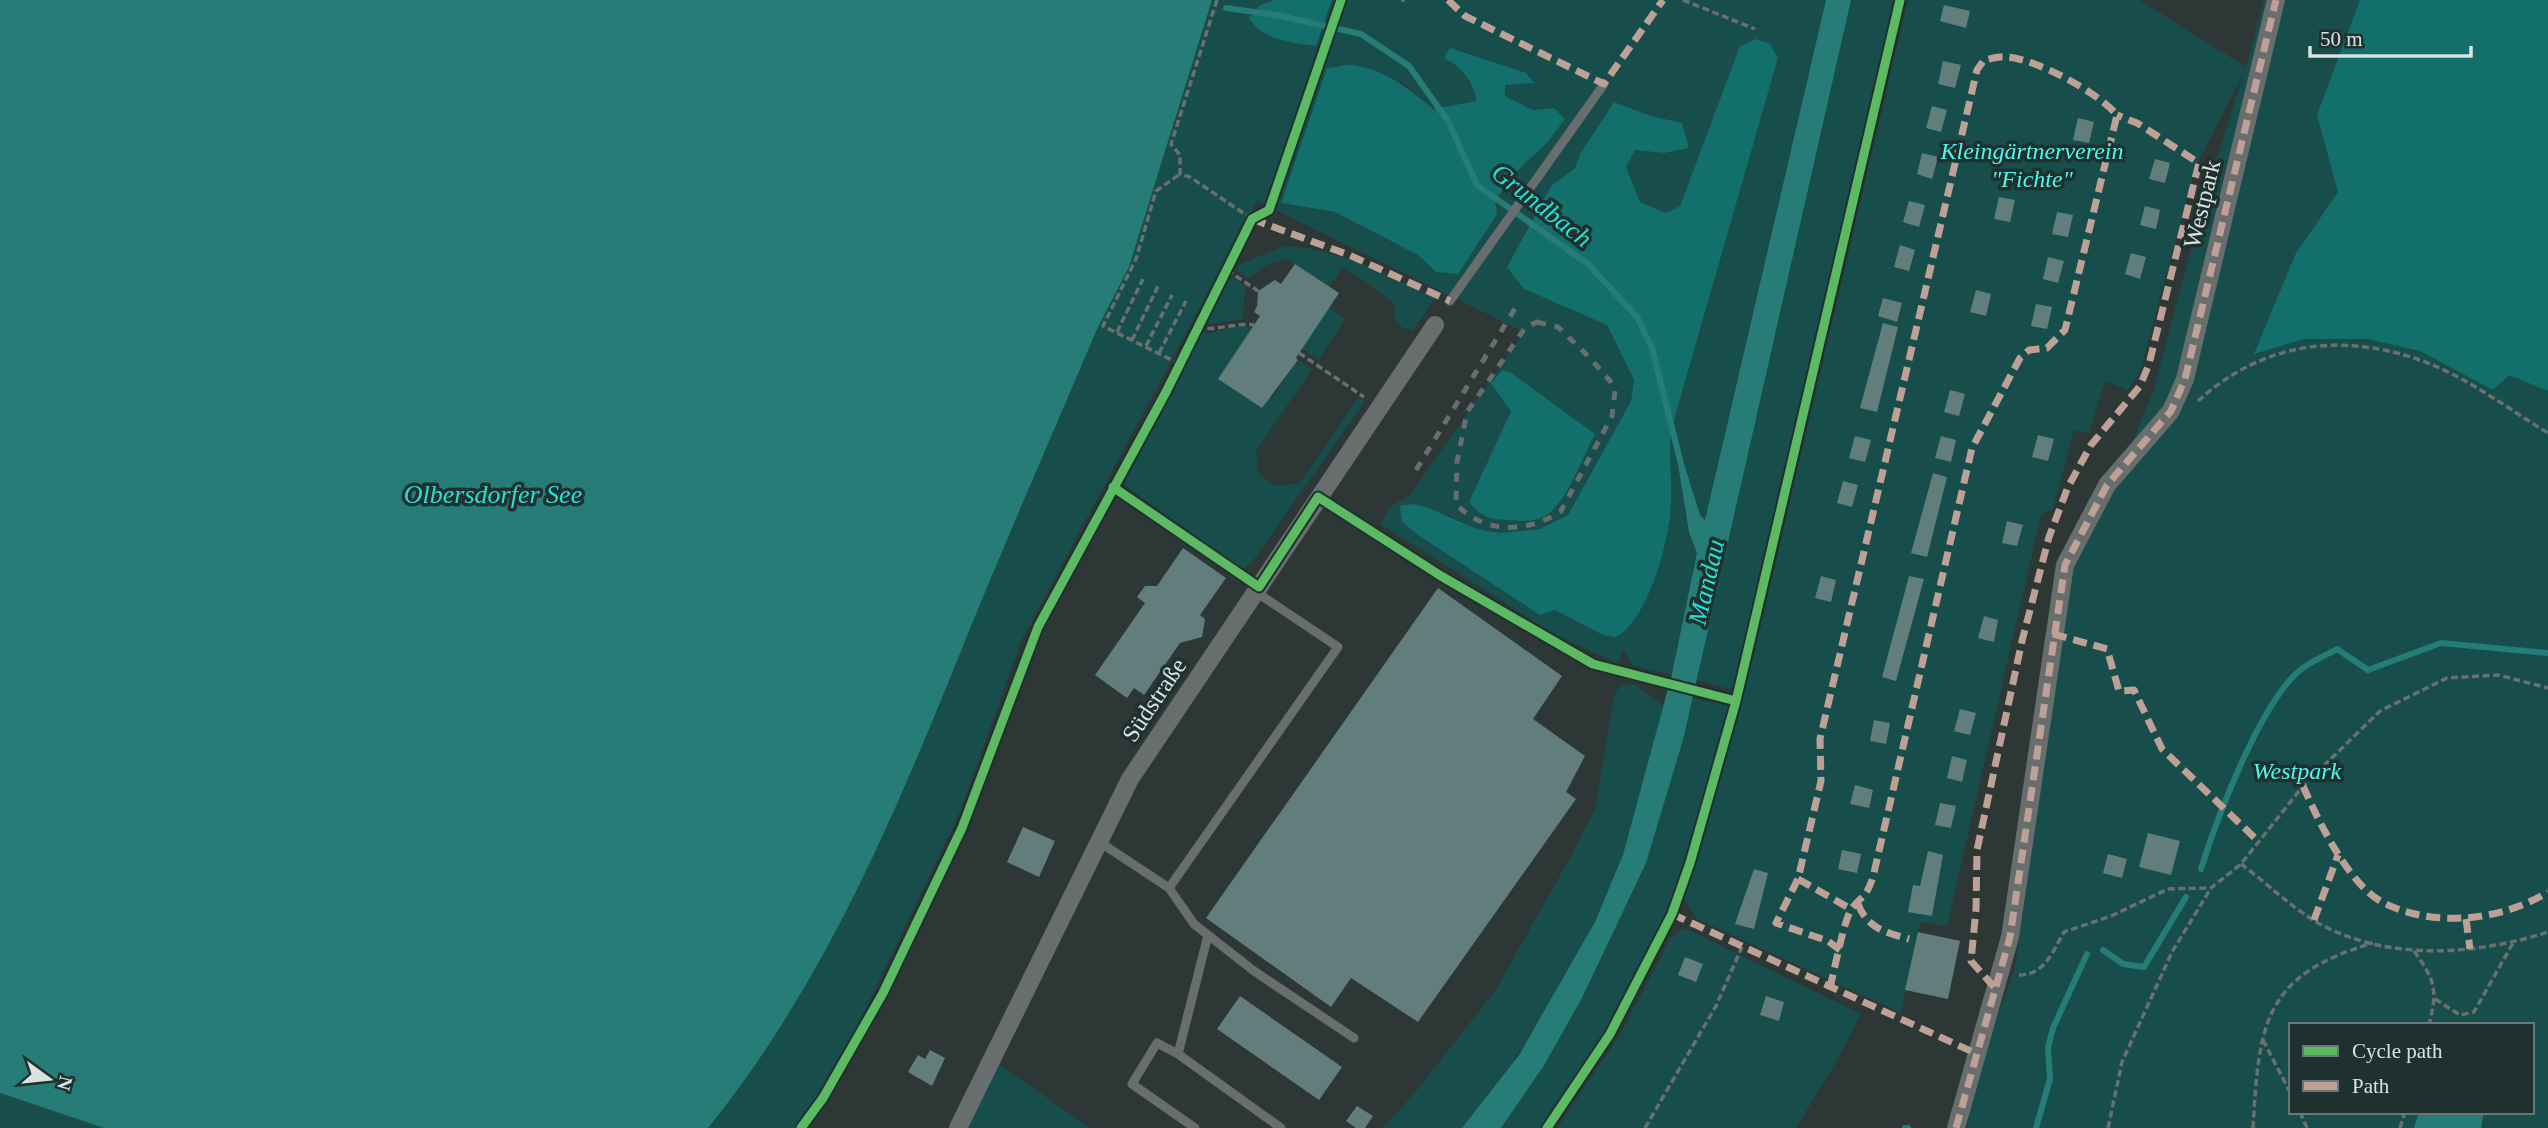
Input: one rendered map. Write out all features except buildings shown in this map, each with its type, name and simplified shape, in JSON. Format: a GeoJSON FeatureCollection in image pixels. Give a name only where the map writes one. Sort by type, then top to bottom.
{"type":"FeatureCollection","features":[{"type":"Feature","properties":{"kind":"street","name":"Westpark"},"geometry":{"type":"LineString","coordinates":[[1956,1128],[2010,937],[2065,565],[2107,485],[2171,411],[2185,379],[2276,0]]}},
{"type":"Feature","properties":{"kind":"street","name":"Südstraße"},"geometry":{"type":"LineString","coordinates":[[958,1128],[1130,779],[1434,325]]}},
{"type":"Feature","properties":{"kind":"lane"},"geometry":{"type":"LineString","coordinates":[[1450,301],[1604,84]]}},
{"type":"Feature","properties":{"kind":"lane"},"geometry":{"type":"LineString","coordinates":[[1318,497],[1441,576],[1593,664],[1643,677]]}},
{"type":"Feature","properties":{"kind":"lane"},"geometry":{"type":"LineString","coordinates":[[1169,888],[1338,647],[1257,590]]}},
{"type":"Feature","properties":{"kind":"lane"},"geometry":{"type":"LineString","coordinates":[[1098,841],[1169,888],[1194,924],[1254,971],[1354,1038]]}},
{"type":"Feature","properties":{"kind":"lane"},"geometry":{"type":"LineString","coordinates":[[1178,1054],[1208,935]]}},
{"type":"Feature","properties":{"kind":"lane"},"geometry":{"type":"LineString","coordinates":[[1195,1128],[1132,1084],[1157,1043],[1178,1054],[1281,1128]]}},
{"type":"Feature","properties":{"kind":"path"},"geometry":{"type":"LineString","coordinates":[[1180,174],[1180,155],[1171,144],[1217,0]]}},
{"type":"Feature","properties":{"kind":"path"},"geometry":{"type":"LineString","coordinates":[[1683,0],[1755,29]]}},
{"type":"Feature","properties":{"kind":"path"},"geometry":{"type":"LineString","coordinates":[[1180,174],[1189,177],[1252,219]]}},
{"type":"Feature","properties":{"kind":"path"},"geometry":{"type":"LineString","coordinates":[[1180,174],[1156,191],[1136,259],[1103,326],[1180,363]]}},
{"type":"Feature","properties":{"kind":"path"},"geometry":{"type":"LineString","coordinates":[[1227,270],[1258,291]]}},
{"type":"Feature","properties":{"kind":"path"},"geometry":{"type":"LineString","coordinates":[[1117,332],[1143,279]]}},
{"type":"Feature","properties":{"kind":"path"},"geometry":{"type":"LineString","coordinates":[[1132,340],[1158,286]]}},
{"type":"Feature","properties":{"kind":"path"},"geometry":{"type":"LineString","coordinates":[[1146,347],[1172,295]]}},
{"type":"Feature","properties":{"kind":"path"},"geometry":{"type":"LineString","coordinates":[[1159,353],[1186,301]]}},
{"type":"Feature","properties":{"kind":"path"},"geometry":{"type":"LineString","coordinates":[[1197,327],[1210,330],[1242,323],[1254,325]]}},
{"type":"Feature","properties":{"kind":"path"},"geometry":{"type":"LineString","coordinates":[[2195,404],[2222,379],[2255,362],[2306,346],[2372,347],[2419,359],[2473,387],[2548,433]]}},
{"type":"Feature","properties":{"kind":"path"},"geometry":{"type":"LineString","coordinates":[[1299,353],[1364,397]]}},
{"type":"Feature","properties":{"kind":"path"},"geometry":{"type":"LineString","coordinates":[[1113,487],[1257,590]]}},
{"type":"Feature","properties":{"kind":"path"},"geometry":{"type":"LineString","coordinates":[[2108,1128],[2122,1062],[2172,952],[2210,888],[2241,864],[2302,786],[2380,711],[2447,678],[2498,675],[2548,688]]}},
{"type":"Feature","properties":{"kind":"path"},"geometry":{"type":"LineString","coordinates":[[1643,677],[1736,701]]}},
{"type":"Feature","properties":{"kind":"path"},"geometry":{"type":"LineString","coordinates":[[2241,864],[2314,920],[2353,937],[2414,951],[2470,949],[2513,943],[2548,932]]}},
{"type":"Feature","properties":{"kind":"path"},"geometry":{"type":"LineString","coordinates":[[1999,975],[2032,975],[2046,964],[2064,932],[2111,916],[2168,889],[2210,888]]}},
{"type":"Feature","properties":{"kind":"path"},"geometry":{"type":"LineString","coordinates":[[2253,1128],[2256,1066],[2269,1014],[2289,985],[2316,964],[2376,942]]}},
{"type":"Feature","properties":{"kind":"path"},"geometry":{"type":"LineString","coordinates":[[2435,999],[2460,1014],[2474,1012],[2513,943]]}},
{"type":"Feature","properties":{"kind":"path"},"geometry":{"type":"LineString","coordinates":[[1645,1128],[1709,1017],[1742,947]]}},
{"type":"Feature","properties":{"kind":"path"},"geometry":{"type":"LineString","coordinates":[[2414,951],[2432,976],[2435,999],[2429,1023]]}},
{"type":"Feature","properties":{"kind":"path"},"geometry":{"type":"LineString","coordinates":[[2262,1038],[2289,1090]]}},
{"type":"Feature","properties":{"kind":"green space"},"geometry":{"type":"Polygon","coordinates":[[[1212,0],[1274,0],[1260,5],[1315,46],[1332,0],[1826,0],[1705,520],[1700,515],[1682,457],[1677,458],[1689,532],[1697,553],[1673,675],[1633,666],[1623,649],[1618,664],[1554,634],[1380,524],[1390,507],[1410,495],[1524,332],[1257,201],[1022,639],[960,812],[842,1058],[798,1128],[708,1128],[752,1069],[792,1008],[862,879],[922,745],[1098,327],[1129,267],[1212,0]],[[1770,44],[1711,124],[1680,206],[1666,213],[1640,202],[1626,167],[1635,150],[1664,153],[1682,124],[1614,102],[1580,154],[1575,168],[1551,186],[1507,267],[1524,289],[1607,325],[1634,380],[1631,401],[1568,515],[1540,529],[1500,533],[1477,529],[1443,513],[1501,587],[1540,615],[1555,610],[1603,635],[1671,502],[1668,472],[1672,427],[1778,58],[1770,44]],[[1348,65],[1327,68],[1281,203],[1335,212],[1418,255],[1436,272],[1513,181],[1522,165],[1547,143],[1554,108],[1533,110],[1505,96],[1505,85],[1459,66],[1472,85],[1478,101],[1433,109],[1406,85],[1348,65]],[[1491,383],[1511,410],[1469,502],[1595,434],[1491,383]]]}},
{"type":"Feature","properties":{"kind":"green space"},"geometry":{"type":"Polygon","coordinates":[[[1851,0],[1897,0],[1734,690],[1696,680],[1851,0]]]}},
{"type":"Feature","properties":{"kind":"green space","name":"Westpark"},"geometry":{"type":"Polygon","coordinates":[[[1908,0],[2139,0],[2246,67],[2264,0],[2548,0],[2548,1128],[1967,1128],[1975,1076],[2015,968],[2072,568],[2114,489],[2154,389],[2204,199],[2244,72],[2195,168],[2140,372],[2128,390],[2105,381],[2089,433],[2074,430],[2053,509],[2041,515],[1947,926],[1920,922],[1901,1013],[1697,919],[1684,899],[1749,676],[1908,0]]]}},
{"type":"Feature","properties":{"kind":"green space"},"geometry":{"type":"Polygon","coordinates":[[[1285,246],[1343,258],[1435,298],[1413,331],[1403,328],[1395,321],[1394,303],[1343,267],[1329,287],[1287,259],[1264,266],[1249,279],[1236,270],[1240,264],[1285,246]]]}},
{"type":"Feature","properties":{"kind":"green space"},"geometry":{"type":"Polygon","coordinates":[[[1231,277],[1245,286],[1243,319],[1206,325],[1231,277]]]}},
{"type":"Feature","properties":{"kind":"green space"},"geometry":{"type":"Polygon","coordinates":[[[1329,308],[1345,319],[1318,360],[1302,348],[1329,308]]]}},
{"type":"Feature","properties":{"kind":"green space"},"geometry":{"type":"Polygon","coordinates":[[[1242,325],[1252,328],[1262,408],[1298,360],[1312,369],[1256,451],[1258,474],[1276,486],[1300,483],[1358,398],[1365,401],[1250,565],[1242,569],[1126,486],[1125,482],[1203,332],[1210,333],[1242,325]]]}},
{"type":"Feature","properties":{"kind":"green space"},"geometry":{"type":"Polygon","coordinates":[[[1635,684],[1664,707],[1640,801],[1623,857],[1608,893],[1554,999],[1510,1066],[1462,1128],[1383,1128],[1413,1095],[1495,991],[1595,809],[1614,696],[1620,685],[1635,684]]]}},
{"type":"Feature","properties":{"kind":"green space"},"geometry":{"type":"Polygon","coordinates":[[[1692,698],[1730,706],[1686,861],[1667,914],[1608,1032],[1543,1128],[1501,1128],[1543,1067],[1581,1000],[1646,863],[1683,740],[1692,698]]]}},
{"type":"Feature","properties":{"kind":"green space"},"geometry":{"type":"Polygon","coordinates":[[[1685,928],[1861,1014],[1842,1052],[1796,1128],[1557,1128],[1621,1033],[1671,937],[1685,928]]]}},
{"type":"Feature","properties":{"kind":"green space"},"geometry":{"type":"Polygon","coordinates":[[[996,1062],[1090,1128],[967,1128],[996,1062]]]}},
{"type":"Feature","properties":{"kind":"green space"},"geometry":{"type":"Polygon","coordinates":[[[0,1093],[104,1128],[0,1128],[0,1093]]]}},
{"type":"Feature","properties":{"kind":"shaded area"},"geometry":{"type":"Polygon","coordinates":[[[1274,0],[1332,0],[1316,46],[1278,39],[1255,26],[1249,18],[1260,5],[1274,0]]]}},
{"type":"Feature","properties":{"kind":"shaded area"},"geometry":{"type":"Polygon","coordinates":[[[2360,0],[2548,0],[2548,391],[2509,375],[2493,390],[2420,351],[2368,339],[2304,339],[2254,354],[2295,255],[2338,192],[2317,115],[2360,0]]]}},
{"type":"Feature","properties":{"kind":"shaded area"},"geometry":{"type":"Polygon","coordinates":[[[1756,39],[1770,44],[1778,58],[1672,427],[1670,518],[1662,556],[1648,596],[1628,628],[1616,637],[1603,635],[1555,610],[1540,615],[1418,535],[1402,522],[1400,506],[1412,504],[1426,507],[1477,529],[1500,533],[1540,529],[1568,515],[1631,401],[1634,380],[1607,325],[1524,289],[1507,267],[1551,186],[1575,168],[1580,154],[1614,102],[1651,116],[1682,123],[1689,148],[1664,153],[1635,150],[1626,167],[1640,202],[1666,213],[1680,206],[1740,46],[1756,39]]]}},
{"type":"Feature","properties":{"kind":"shaded area"},"geometry":{"type":"Polygon","coordinates":[[[1450,48],[1526,73],[1534,83],[1505,85],[1505,96],[1533,110],[1554,108],[1565,119],[1495,201],[1497,214],[1458,274],[1436,272],[1418,255],[1335,212],[1281,203],[1327,68],[1349,65],[1373,70],[1405,87],[1433,109],[1477,101],[1465,75],[1444,58],[1450,48]]]}},
{"type":"Feature","properties":{"kind":"shaded area"},"geometry":{"type":"Polygon","coordinates":[[[1502,370],[1511,373],[1595,434],[1562,499],[1548,514],[1533,520],[1489,518],[1469,502],[1511,411],[1491,383],[1502,370]]]}},
{"type":"Feature","properties":{"kind":"water","name":"Olbersdorfer See"},"geometry":{"type":"Polygon","coordinates":[[[0,0],[1212,0],[1129,267],[1098,327],[893,812],[829,944],[792,1008],[752,1069],[708,1128],[104,1128],[0,1093],[0,0]]]}},
{"type":"Feature","properties":{"kind":"water","name":"Mandau"},"geometry":{"type":"Polygon","coordinates":[[[1826,0],[1851,0],[1683,740],[1646,863],[1581,1000],[1543,1067],[1501,1128],[1462,1128],[1519,1055],[1595,922],[1623,855],[1672,674],[1697,553],[1689,532],[1677,458],[1679,454],[1682,457],[1700,515],[1705,520],[1826,0]]]}},
{"type":"Feature","properties":{"kind":"water"},"geometry":{"type":"Polygon","coordinates":[[[2418,1114],[2484,1114],[2481,1128],[2414,1128],[2418,1114]]]}},
{"type":"Feature","properties":{"kind":"waterway","name":"Grundbach"},"geometry":{"type":"LineString","coordinates":[[1226,8],[1276,15],[1361,34],[1409,66],[1448,121],[1477,185],[1588,264],[1637,317],[1652,348],[1680,460]]}},
{"type":"Feature","properties":{"kind":"waterway"},"geometry":{"type":"LineString","coordinates":[[2201,869],[2228,793],[2255,736],[2284,687],[2307,665],[2337,649],[2368,670],[2441,643],[2548,653]]}},
{"type":"Feature","properties":{"kind":"waterway"},"geometry":{"type":"LineString","coordinates":[[2103,950],[2123,964],[2144,967],[2186,897]]}},
{"type":"Feature","properties":{"kind":"waterway"},"geometry":{"type":"LineString","coordinates":[[2036,1128],[2050,1079],[2048,1048],[2053,1028],[2087,954]]}},
{"type":"Feature","properties":{"kind":"railway"},"geometry":{"type":"LineString","coordinates":[[1416,470],[1519,302]]}},
{"type":"Feature","properties":{"kind":"railway"},"geometry":{"type":"LineString","coordinates":[[1537,322],[1558,327],[1611,382],[1615,391],[1612,416],[1561,511],[1535,524],[1521,527],[1493,526],[1467,514],[1456,504],[1457,462],[1467,412],[1525,328],[1537,322]]}},
{"type":"Feature","properties":{"kind":"marked path"},"geometry":{"type":"LineString","coordinates":[[1448,0],[1465,16],[1604,84],[1663,0]]}},
{"type":"Feature","properties":{"kind":"marked path"},"geometry":{"type":"LineString","coordinates":[[1956,1128],[2010,937],[2065,565],[2107,485],[2171,411],[2185,379],[2276,0]]}},
{"type":"Feature","properties":{"kind":"marked path"},"geometry":{"type":"LineString","coordinates":[[1830,988],[1837,959],[1840,946],[1843,934],[1849,914],[1867,892],[1873,877],[1972,448],[2020,358],[2029,350],[2047,348],[2065,330],[2117,115],[2082,87],[2049,70],[2018,59],[2003,57],[1984,60],[1977,70],[1820,739],[1821,781],[1798,879],[1776,923],[1828,941],[1840,950]]}},
{"type":"Feature","properties":{"kind":"marked path"},"geometry":{"type":"LineString","coordinates":[[1994,987],[1971,961],[1976,909],[1977,850],[2022,641],[2049,537],[2068,487],[2091,445],[2140,386],[2149,364],[2199,163],[2137,123],[2117,115]]}},
{"type":"Feature","properties":{"kind":"marked path"},"geometry":{"type":"LineString","coordinates":[[1252,219],[1349,255],[1450,301]]}},
{"type":"Feature","properties":{"kind":"marked path"},"geometry":{"type":"LineString","coordinates":[[2053,634],[2107,649],[2119,691],[2134,690],[2162,749],[2258,841]]}},
{"type":"Feature","properties":{"kind":"marked path"},"geometry":{"type":"LineString","coordinates":[[2303,786],[2326,833],[2347,867],[2371,894],[2384,903],[2424,916],[2467,918],[2510,909],[2548,892]]}},
{"type":"Feature","properties":{"kind":"marked path"},"geometry":{"type":"LineString","coordinates":[[2314,920],[2338,855]]}},
{"type":"Feature","properties":{"kind":"marked path"},"geometry":{"type":"LineString","coordinates":[[1798,879],[1851,909]]}},
{"type":"Feature","properties":{"kind":"marked path"},"geometry":{"type":"LineString","coordinates":[[1858,904],[1872,924],[1885,932],[1909,939]]}},
{"type":"Feature","properties":{"kind":"marked path"},"geometry":{"type":"LineString","coordinates":[[1672,914],[1975,1053]]}},
{"type":"Feature","properties":{"kind":"marked path"},"geometry":{"type":"LineString","coordinates":[[2466,919],[2470,949]]}},
{"type":"Feature","properties":{"kind":"cycle path"},"geometry":{"type":"LineString","coordinates":[[801,1128],[823,1098],[883,993],[962,828],[1038,627],[1166,392],[1252,219],[1269,210],[1341,0]]}},
{"type":"Feature","properties":{"kind":"cycle path"},"geometry":{"type":"LineString","coordinates":[[1547,1128],[1610,1034],[1672,914],[1690,863],[1736,701],[1900,0]]}},
{"type":"Feature","properties":{"kind":"cycle path"},"geometry":{"type":"LineString","coordinates":[[1113,487],[1259,587],[1318,497],[1441,576],[1593,664],[1736,701]]}},
{"type":"Feature","properties":{"kind":"park label","name":"Kleingärtnerverein \"Fichte\""},"geometry":{"type":"Point","coordinates":[2032,165]}}]}
